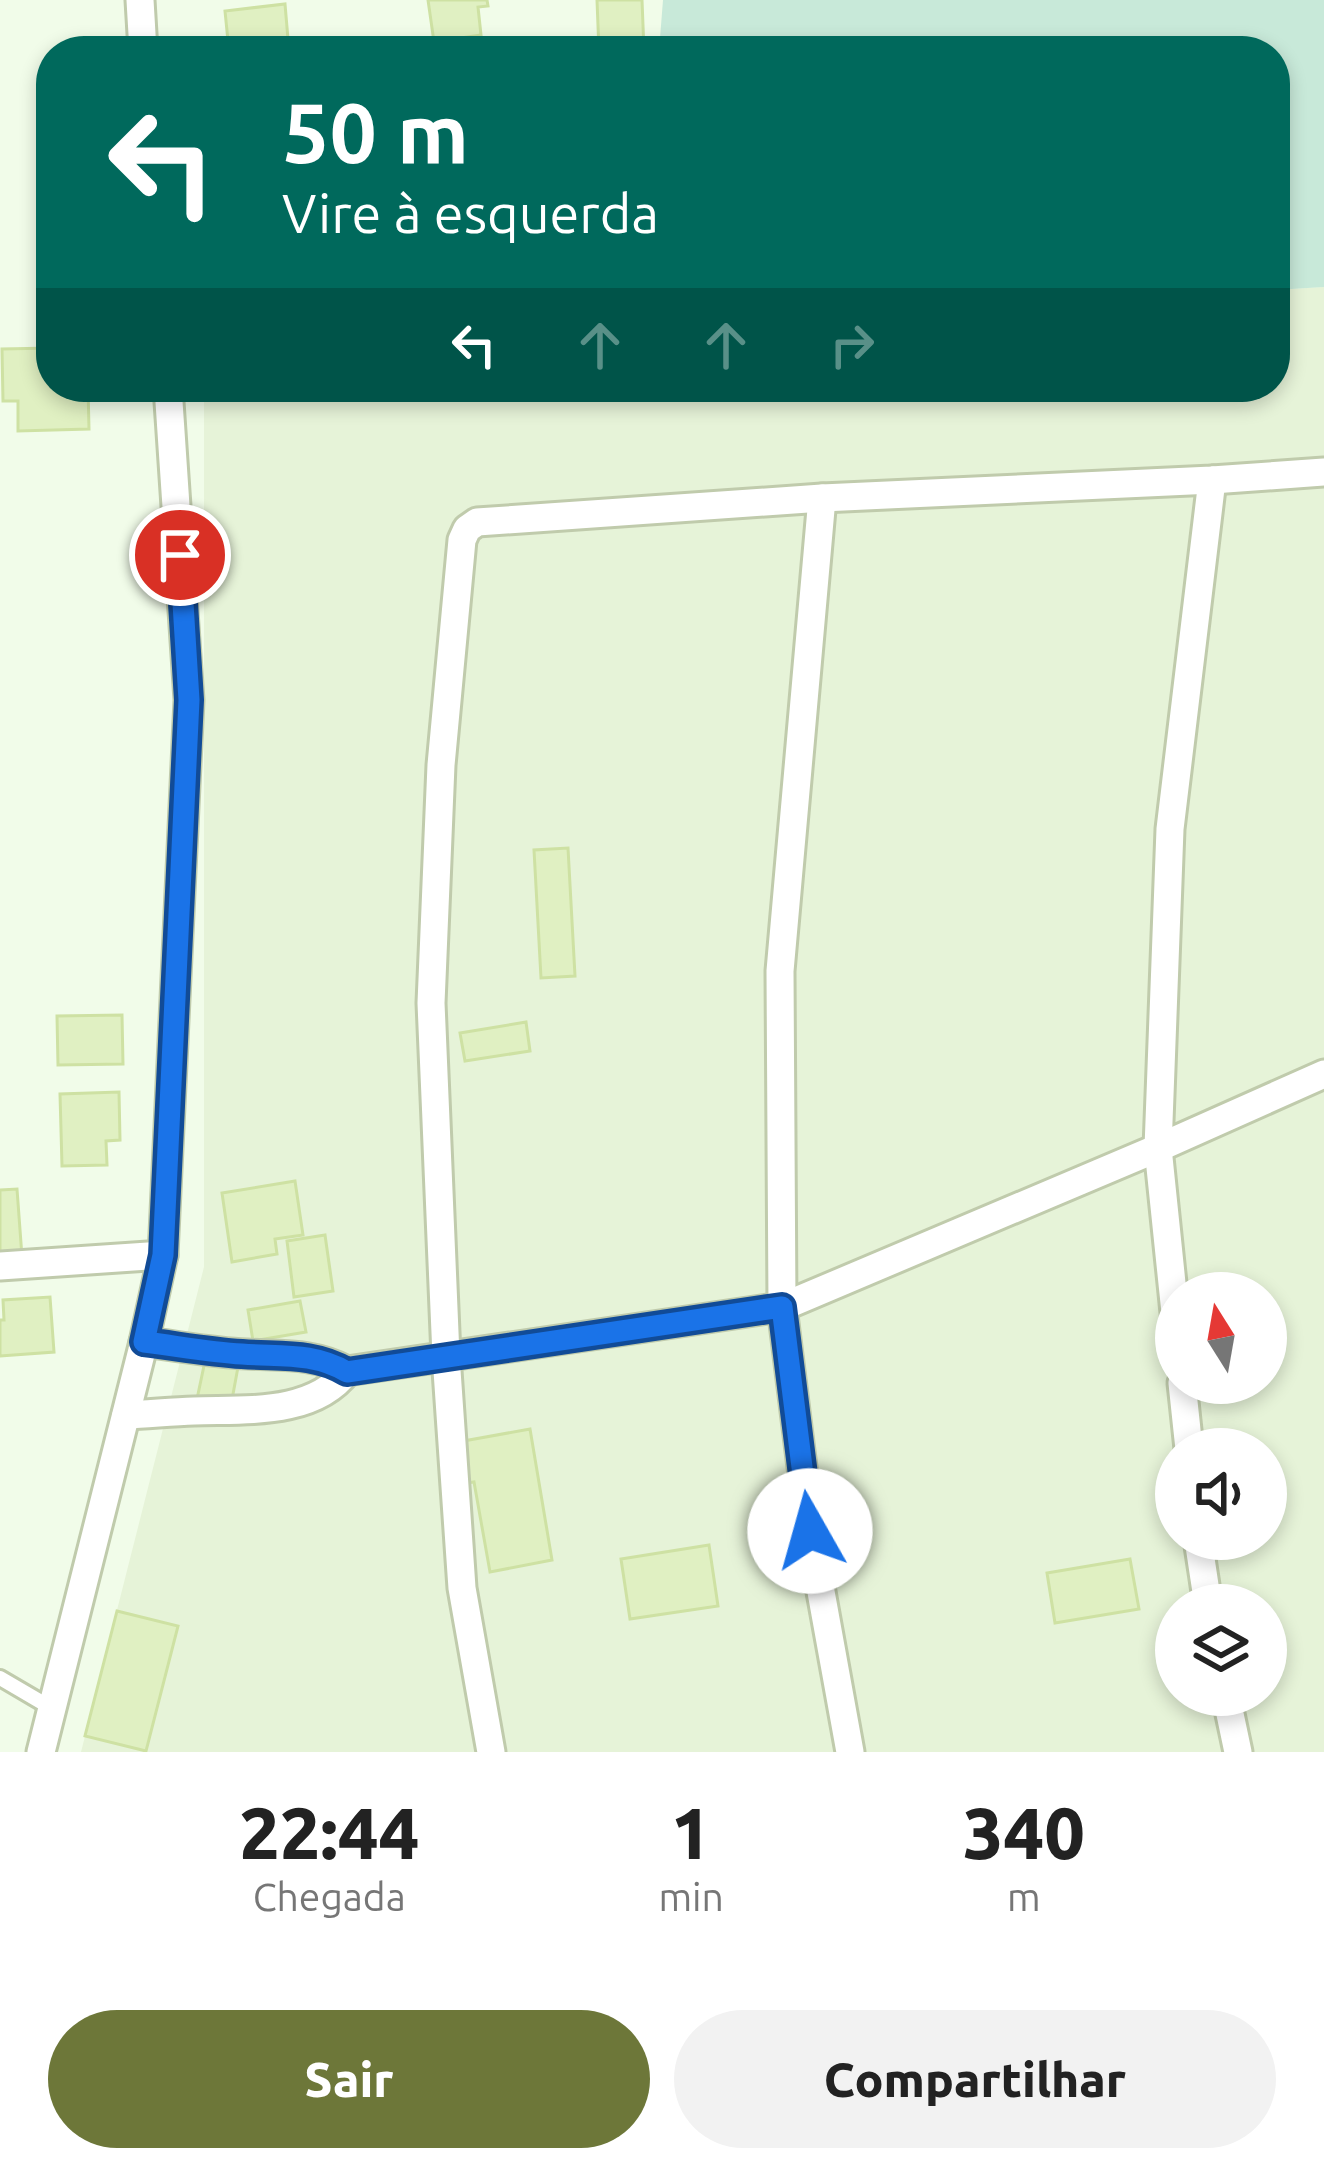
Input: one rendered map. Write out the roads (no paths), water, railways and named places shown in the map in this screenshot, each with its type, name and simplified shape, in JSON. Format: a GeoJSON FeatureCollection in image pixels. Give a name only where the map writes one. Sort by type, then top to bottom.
{"type":"FeatureCollection","features":[{"type":"Feature","properties":{"kind":"street"},"geometry":{"type":"LineString","coordinates":[[140,0],[142,36]]}},
{"type":"Feature","properties":{"kind":"street"},"geometry":{"type":"LineString","coordinates":[[41,1752],[163,1255],[189,700],[170,402]]}},
{"type":"Feature","properties":{"kind":"street"},"geometry":{"type":"LineString","coordinates":[[491,1752],[462,1588],[446,1356],[431,1003],[441,765],[467,529],[477,522],[822,498],[1324,472]]}},
{"type":"Feature","properties":{"kind":"street"},"geometry":{"type":"LineString","coordinates":[[1171,1272],[1159,1148],[1170,829],[1212,481]]}},
{"type":"Feature","properties":{"kind":"street"},"geometry":{"type":"LineString","coordinates":[[822,498],[780,971],[782,1307],[810,1531],[850,1752]]}},
{"type":"Feature","properties":{"kind":"street"},"geometry":{"type":"LineString","coordinates":[[144,1342],[294,1355],[329,1361],[347,1372],[782,1307],[1324,1074]]}},
{"type":"Feature","properties":{"kind":"street"},"geometry":{"type":"LineString","coordinates":[[0,1266],[163,1255]]}},
{"type":"Feature","properties":{"kind":"street"},"geometry":{"type":"LineString","coordinates":[[126,1415],[276,1406],[311,1399],[336,1386],[347,1372]]}},
{"type":"Feature","properties":{"kind":"street"},"geometry":{"type":"LineString","coordinates":[[1230,1716],[1238,1752]]}},
{"type":"Feature","properties":{"kind":"lane"},"geometry":{"type":"LineString","coordinates":[[0,1678],[53,1709]]}}]}
